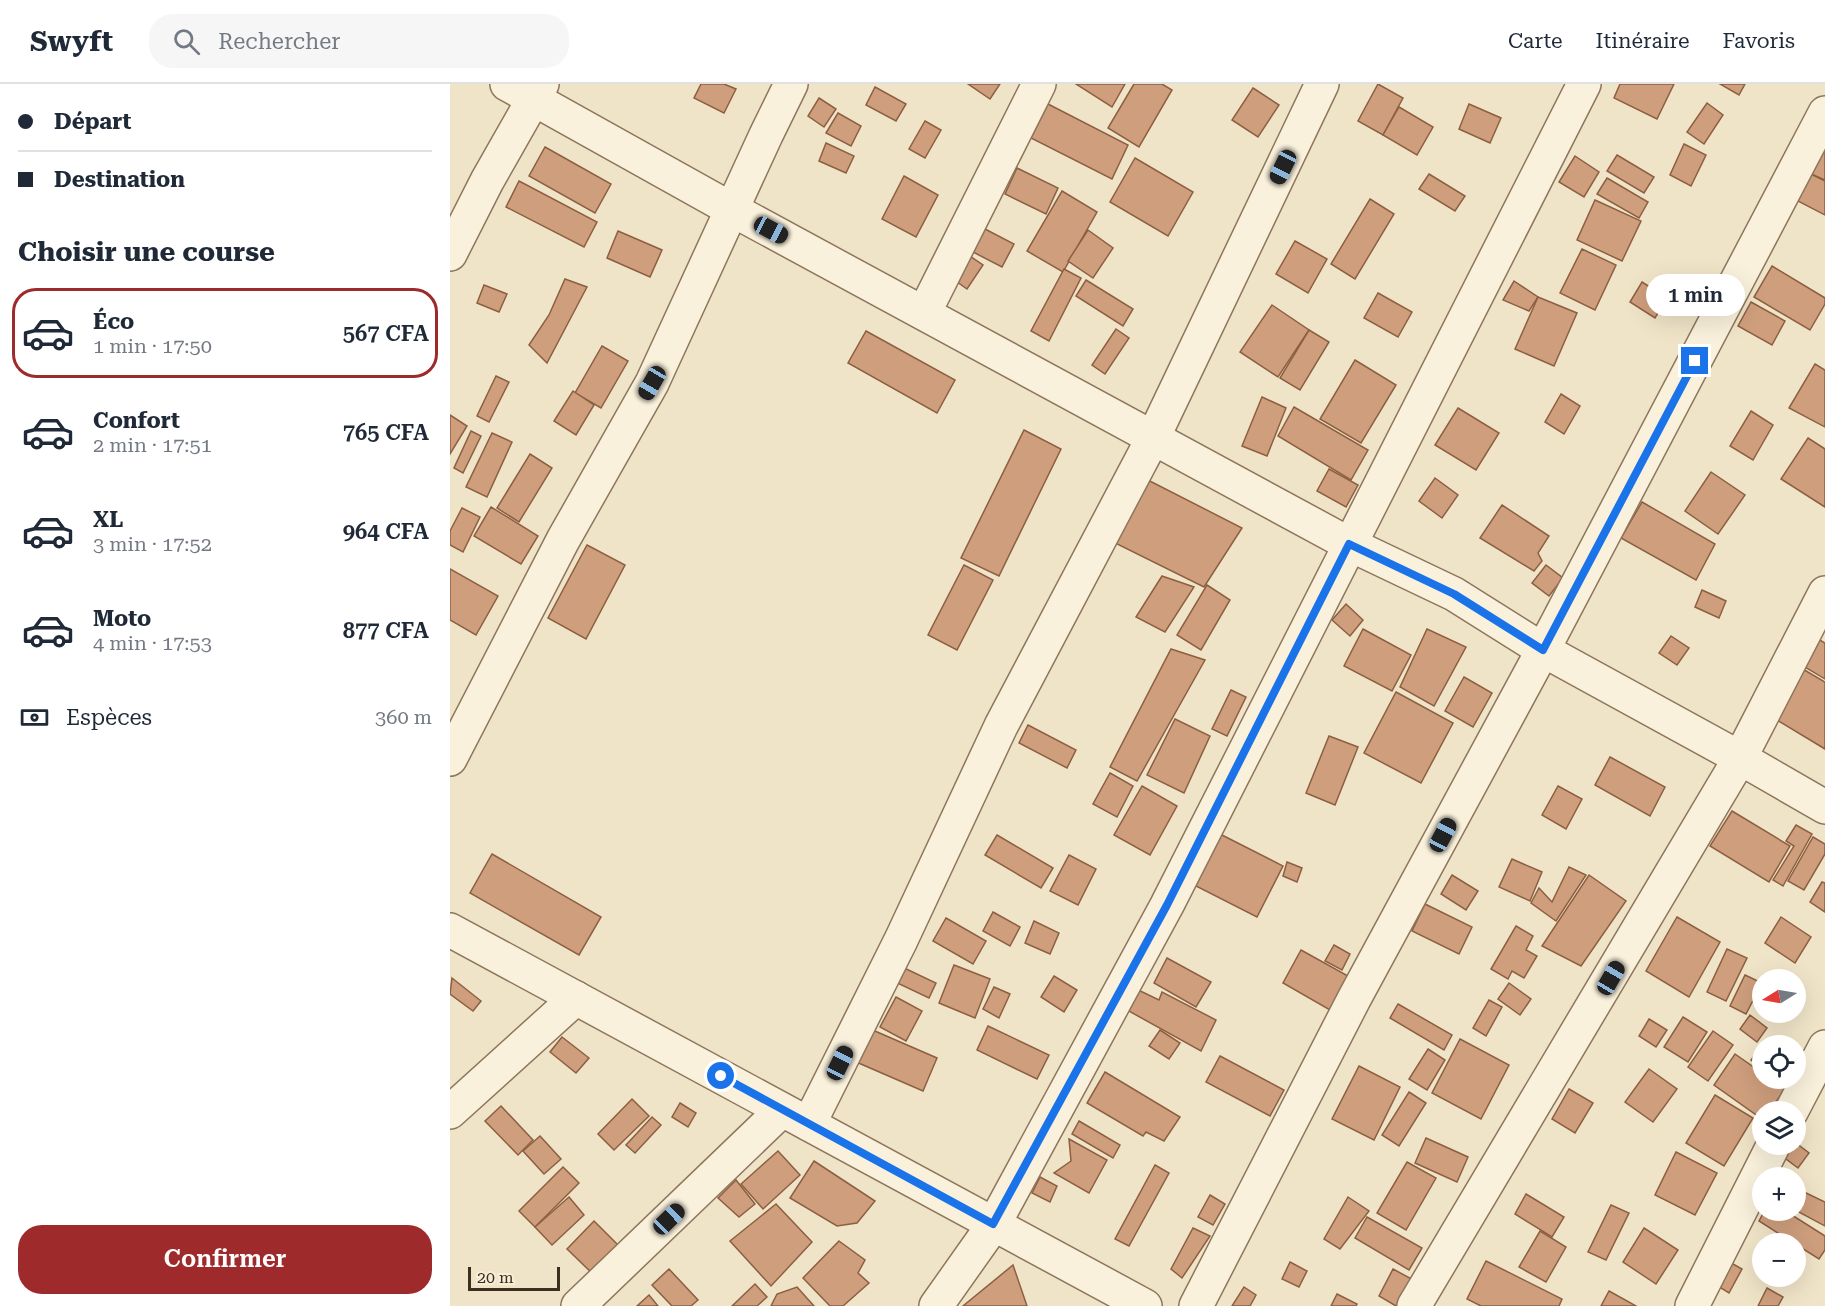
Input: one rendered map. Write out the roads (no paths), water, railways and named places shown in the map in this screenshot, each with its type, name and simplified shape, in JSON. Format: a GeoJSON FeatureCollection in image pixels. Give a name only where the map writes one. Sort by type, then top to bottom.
{"type":"FeatureCollection","features":[{"type":"Feature","properties":{"kind":"street"},"geometry":{"type":"LineString","coordinates":[[450,759],[563,540],[652,383],[791,84]]}},
{"type":"Feature","properties":{"kind":"street"},"geometry":{"type":"LineString","coordinates":[[924,313],[1039,84]]}},
{"type":"Feature","properties":{"kind":"street"},"geometry":{"type":"LineString","coordinates":[[578,1306],[796,1117],[902,940],[1000,726],[1153,438],[1322,84]]}},
{"type":"Feature","properties":{"kind":"street"},"geometry":{"type":"LineString","coordinates":[[936,1306],[993,1224],[1167,905],[1584,84]]}},
{"type":"Feature","properties":{"kind":"street"},"geometry":{"type":"LineString","coordinates":[[450,254],[527,89],[731,209],[1349,544],[1454,594],[1543,650],[1825,807]]}},
{"type":"Feature","properties":{"kind":"street"},"geometry":{"type":"LineString","coordinates":[[1196,1306],[1354,999],[1543,650],[1825,113]]}},
{"type":"Feature","properties":{"kind":"street"},"geometry":{"type":"LineString","coordinates":[[1414,1306],[1740,758],[1825,593]]}},
{"type":"Feature","properties":{"kind":"street"},"geometry":{"type":"LineString","coordinates":[[450,930],[1145,1306]]}},
{"type":"Feature","properties":{"kind":"street"},"geometry":{"type":"LineString","coordinates":[[450,1112],[576,998]]}},
{"type":"Feature","properties":{"kind":"street"},"geometry":{"type":"LineString","coordinates":[[1797,1101],[1825,1047]]}},
{"type":"Feature","properties":{"kind":"street"},"geometry":{"type":"LineString","coordinates":[[1692,1306],[1768,1155]]}}]}
